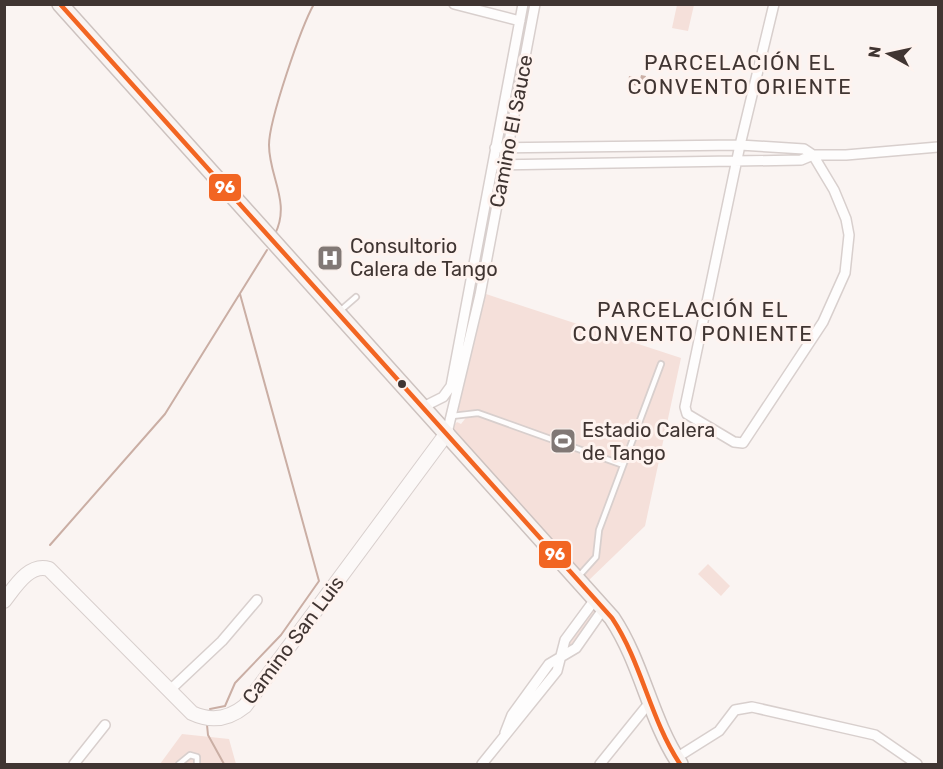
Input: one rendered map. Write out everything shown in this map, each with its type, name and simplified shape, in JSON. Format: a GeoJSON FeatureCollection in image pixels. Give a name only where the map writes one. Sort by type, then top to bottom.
{"type":"FeatureCollection","features":[{"type":"Feature","properties":{"kind":"main road"},"geometry":{"type":"LineString","coordinates":[[60,4],[600,603],[626,642],[650,702],[678,761]]}},
{"type":"Feature","properties":{"kind":"street"},"geometry":{"type":"LineString","coordinates":[[454,4],[520,21]]}},
{"type":"Feature","properties":{"kind":"street","name":"Camino El Sauce"},"geometry":{"type":"LineString","coordinates":[[443,397],[451,386],[524,4]]}},
{"type":"Feature","properties":{"kind":"street","name":"Camino El Sauce"},"geometry":{"type":"LineString","coordinates":[[447,433],[452,404],[480,295],[536,4]]}},
{"type":"Feature","properties":{"kind":"street"},"geometry":{"type":"LineString","coordinates":[[495,148],[740,145],[804,148],[813,155],[834,190],[846,219],[849,235],[845,273],[823,322],[740,444],[685,410],[740,145],[774,4]]}},
{"type":"Feature","properties":{"kind":"street"},"geometry":{"type":"LineString","coordinates":[[603,147],[603,163]]}},
{"type":"Feature","properties":{"kind":"street"},"geometry":{"type":"LineString","coordinates":[[492,165],[801,160],[813,155],[846,155],[899,148],[939,147]]}},
{"type":"Feature","properties":{"kind":"street"},"geometry":{"type":"LineString","coordinates":[[423,407],[443,397],[452,404]]}},
{"type":"Feature","properties":{"kind":"street","name":"Camino San Luis"},"geometry":{"type":"LineString","coordinates":[[4,601],[30,571],[39,567],[49,569],[192,713],[208,719],[228,717],[245,706],[447,433]]}},
{"type":"Feature","properties":{"kind":"street"},"geometry":{"type":"LineString","coordinates":[[170,690],[222,641],[257,600]]}},
{"type":"Feature","properties":{"kind":"street"},"geometry":{"type":"LineString","coordinates":[[482,765],[504,734],[518,723],[557,671],[565,640],[600,603]]}},
{"type":"Feature","properties":{"kind":"street"},"geometry":{"type":"LineString","coordinates":[[600,765],[650,702]]}},
{"type":"Feature","properties":{"kind":"street"},"geometry":{"type":"LineString","coordinates":[[678,761],[719,731],[735,710],[752,707],[875,735],[917,765]]}},
{"type":"Feature","properties":{"kind":"street"},"geometry":{"type":"LineString","coordinates":[[74,765],[105,725]]}},
{"type":"Feature","properties":{"kind":"lane"},"geometry":{"type":"LineString","coordinates":[[339,312],[356,297]]}},
{"type":"Feature","properties":{"kind":"lane"},"geometry":{"type":"LineString","coordinates":[[578,577],[596,557],[599,530],[661,364]]}},
{"type":"Feature","properties":{"kind":"lane"},"geometry":{"type":"LineString","coordinates":[[449,417],[478,413],[623,465]]}},
{"type":"Feature","properties":{"kind":"lane"},"geometry":{"type":"LineString","coordinates":[[179,765],[190,755],[197,757],[197,765]]}},
{"type":"Feature","properties":{"kind":"shaded area"},"geometry":{"type":"Polygon","coordinates":[[[529,5],[533,5],[507,138],[503,137],[529,5]]]}},
{"type":"Feature","properties":{"kind":"shaded area"},"geometry":{"type":"Polygon","coordinates":[[[677,5],[694,5],[688,31],[672,28],[677,5]]]}},
{"type":"Feature","properties":{"kind":"shaded area"},"geometry":{"type":"Polygon","coordinates":[[[641,75],[646,76],[643,87],[628,84],[629,76],[640,79],[641,75]]]}},
{"type":"Feature","properties":{"kind":"shaded area","name":"Estadio Calera de Tango"},"geometry":{"type":"Polygon","coordinates":[[[486,294],[681,358],[645,526],[588,581],[452,427],[457,422],[461,424],[468,415],[468,410],[459,412],[457,404],[486,294]]]}},
{"type":"Feature","properties":{"kind":"shaded area"},"geometry":{"type":"Polygon","coordinates":[[[708,564],[730,586],[721,596],[698,574],[708,564]]]}},
{"type":"Feature","properties":{"kind":"shaded area"},"geometry":{"type":"Polygon","coordinates":[[[592,607],[599,612],[573,646],[563,654],[567,641],[592,607]]]}},
{"type":"Feature","properties":{"kind":"shaded area"},"geometry":{"type":"Polygon","coordinates":[[[182,734],[229,739],[236,764],[160,764],[182,734]]]}},
{"type":"Feature","properties":{"kind":"waterway"},"geometry":{"type":"LineString","coordinates":[[275,234],[281,211],[270,157],[270,133],[301,32],[314,4]]}},
{"type":"Feature","properties":{"kind":"waterway"},"geometry":{"type":"LineString","coordinates":[[50,545],[165,414],[267,250]]}},
{"type":"Feature","properties":{"kind":"waterway"},"geometry":{"type":"LineString","coordinates":[[210,709],[225,706],[235,683],[281,635],[319,581],[240,294]]}},
{"type":"Feature","properties":{"kind":"waterway"},"geometry":{"type":"LineString","coordinates":[[207,725],[208,735],[224,764]]}},
{"type":"Feature","properties":{"kind":"transit line","name":"96"},"geometry":{"type":"LineString","coordinates":[[60,4],[612,618],[631,653],[661,729],[680,764]]}},
{"type":"Feature","properties":{"kind":"place","name":"Consultorio Calera de Tango"},"geometry":{"type":"Point","coordinates":[330,258]}},
{"type":"Feature","properties":{"kind":"place","name":"Estadio Calera de Tango"},"geometry":{"type":"Point","coordinates":[563,441]}},
{"type":"Feature","properties":{"kind":"district","name":"PARCELACIÓN EL CONVENTO ORIENTE"},"geometry":{"type":"Point","coordinates":[740,74]}},
{"type":"Feature","properties":{"kind":"district","name":"PARCELACIÓN EL CONVENTO PONIENTE"},"geometry":{"type":"Point","coordinates":[693,321]}}]}
